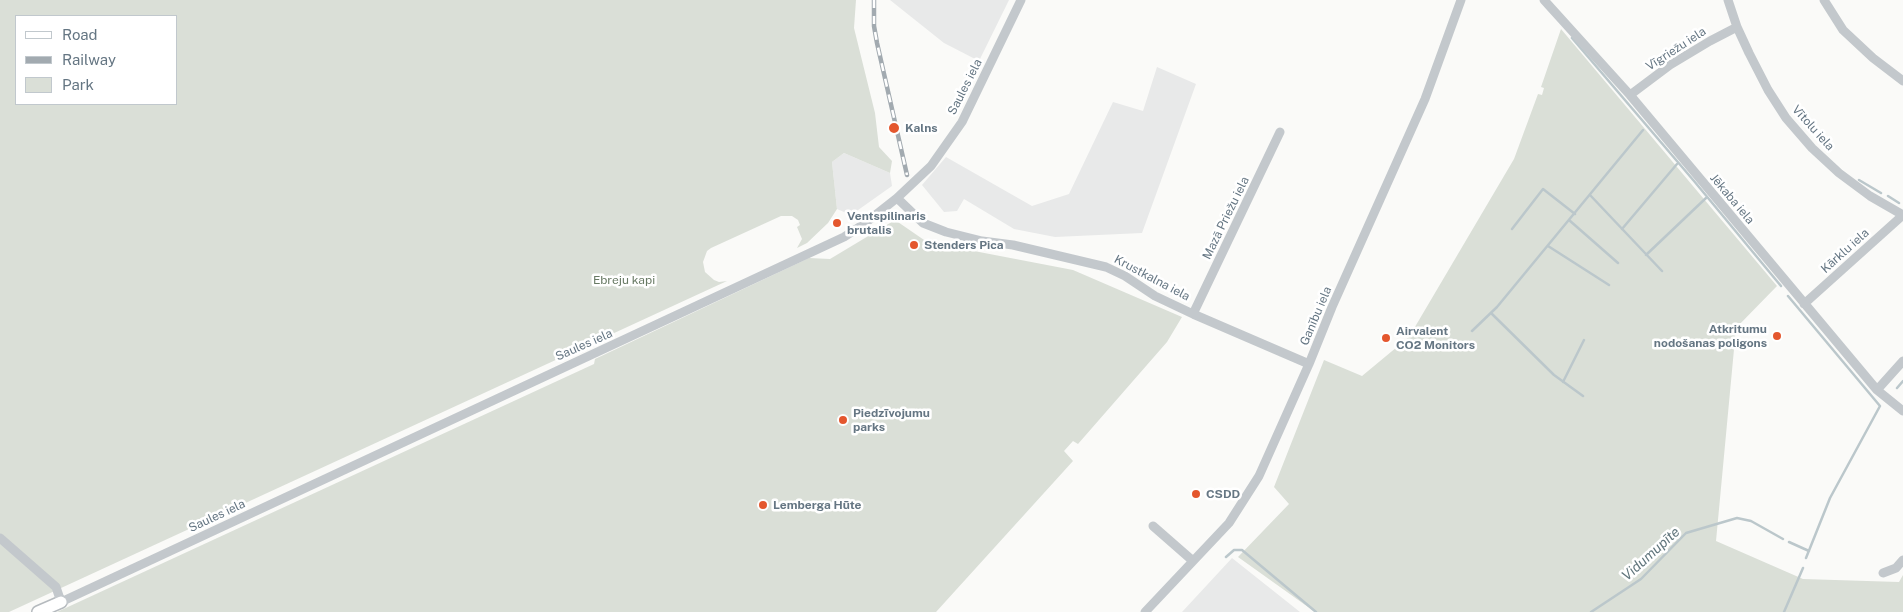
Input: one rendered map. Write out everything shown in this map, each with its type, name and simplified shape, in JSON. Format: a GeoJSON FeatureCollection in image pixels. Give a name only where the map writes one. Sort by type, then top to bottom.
{"type":"FeatureCollection","features":[{"type":"Feature","properties":{"kind":"main road"},"geometry":{"type":"LineString","coordinates":[[38,612],[61,602]]}},
{"type":"Feature","properties":{"kind":"street","name":"Saules iela"},"geometry":{"type":"LineString","coordinates":[[61,602],[831,243],[864,224],[897,198],[930,166],[958,127],[1021,0]]}},
{"type":"Feature","properties":{"kind":"street","name":"Ganību iela"},"geometry":{"type":"LineString","coordinates":[[1145,612],[1229,523],[1253,488],[1425,99],[1461,0]]}},
{"type":"Feature","properties":{"kind":"street","name":"Jēkaba iela"},"geometry":{"type":"LineString","coordinates":[[1544,0],[1630,95],[1877,390],[1903,411]]}},
{"type":"Feature","properties":{"kind":"street","name":"Vītolu iela"},"geometry":{"type":"LineString","coordinates":[[1728,0],[1737,27],[1768,90],[1786,118],[1812,148],[1839,173],[1870,196],[1903,215]]}},
{"type":"Feature","properties":{"kind":"street"},"geometry":{"type":"LineString","coordinates":[[1824,0],[1843,30],[1872,58],[1903,81]]}},
{"type":"Feature","properties":{"kind":"street","name":"Vīgriežu iela"},"geometry":{"type":"LineString","coordinates":[[1630,95],[1670,65],[1737,27]]}},
{"type":"Feature","properties":{"kind":"street","name":"Mazā Priežu iela"},"geometry":{"type":"LineString","coordinates":[[1193,314],[1280,132]]}},
{"type":"Feature","properties":{"kind":"street","name":"Krustkalna iela"},"geometry":{"type":"LineString","coordinates":[[897,198],[923,223],[946,232],[982,241],[1013,245],[1106,267],[1126,276],[1155,296],[1309,364]]}},
{"type":"Feature","properties":{"kind":"street","name":"Kārklu iela"},"geometry":{"type":"LineString","coordinates":[[1804,304],[1903,215]]}},
{"type":"Feature","properties":{"kind":"street"},"geometry":{"type":"LineString","coordinates":[[1877,390],[1903,360]]}},
{"type":"Feature","properties":{"kind":"street"},"geometry":{"type":"LineString","coordinates":[[1153,526],[1192,561]]}},
{"type":"Feature","properties":{"kind":"street"},"geometry":{"type":"LineString","coordinates":[[0,538],[56,587],[61,602]]}},
{"type":"Feature","properties":{"kind":"street"},"geometry":{"type":"LineString","coordinates":[[1883,572],[1896,568],[1903,560]]}},
{"type":"Feature","properties":{"kind":"shaded area"},"geometry":{"type":"Polygon","coordinates":[[[890,0],[1009,0],[979,61],[944,43],[890,0]]]}},
{"type":"Feature","properties":{"kind":"shaded area"},"geometry":{"type":"Polygon","coordinates":[[[1157,67],[1196,84],[1142,233],[1055,237],[1014,229],[964,199],[957,211],[944,212],[922,185],[946,157],[1032,206],[1069,194],[1113,102],[1143,111],[1157,67]]]}},
{"type":"Feature","properties":{"kind":"shaded area"},"geometry":{"type":"Polygon","coordinates":[[[844,153],[890,173],[892,186],[851,215],[837,209],[832,162],[844,153]]]}},
{"type":"Feature","properties":{"kind":"shaded area"},"geometry":{"type":"Polygon","coordinates":[[[1232,558],[1300,612],[1182,612],[1232,558]]]}},
{"type":"Feature","properties":{"kind":"green space","name":"Ebreju kapi"},"geometry":{"type":"Polygon","coordinates":[[[0,0],[856,0],[854,28],[875,113],[879,147],[892,161],[890,173],[844,153],[832,162],[837,209],[828,223],[807,243],[797,248],[802,239],[797,227],[800,225],[798,220],[792,216],[781,216],[711,248],[707,251],[703,262],[705,272],[714,280],[719,282],[727,281],[9,612],[0,612],[0,0]]]}},
{"type":"Feature","properties":{"kind":"green space"},"geometry":{"type":"Polygon","coordinates":[[[1561,29],[1777,286],[1736,328],[1716,541],[1803,579],[1899,582],[1903,575],[1903,612],[1315,612],[1238,557],[1289,504],[1274,487],[1324,360],[1362,376],[1409,337],[1514,159],[1538,94],[1542,95],[1544,88],[1541,87],[1561,29]]]}},
{"type":"Feature","properties":{"kind":"green space","name":"Piedzīvojumu parks"},"geometry":{"type":"Polygon","coordinates":[[[895,220],[927,242],[1073,270],[1182,317],[1167,342],[1078,444],[1073,441],[1064,451],[1073,461],[936,612],[57,612],[594,364],[595,359],[809,258],[830,259],[895,220]]]}},
{"type":"Feature","properties":{"kind":"waterway"},"geometry":{"type":"LineString","coordinates":[[1572,38],[1781,286]]}},
{"type":"Feature","properties":{"kind":"waterway"},"geometry":{"type":"LineString","coordinates":[[1472,331],[1497,307],[1643,130]]}},
{"type":"Feature","properties":{"kind":"waterway"},"geometry":{"type":"LineString","coordinates":[[1622,229],[1677,164]]}},
{"type":"Feature","properties":{"kind":"waterway"},"geometry":{"type":"LineString","coordinates":[[1859,180],[1881,193]]}},
{"type":"Feature","properties":{"kind":"waterway"},"geometry":{"type":"LineString","coordinates":[[1512,229],[1543,189],[1575,214]]}},
{"type":"Feature","properties":{"kind":"waterway"},"geometry":{"type":"LineString","coordinates":[[1590,195],[1662,271]]}},
{"type":"Feature","properties":{"kind":"waterway"},"geometry":{"type":"LineString","coordinates":[[1888,196],[1899,203]]}},
{"type":"Feature","properties":{"kind":"waterway"},"geometry":{"type":"LineString","coordinates":[[1646,255],[1706,198]]}},
{"type":"Feature","properties":{"kind":"waterway"},"geometry":{"type":"LineString","coordinates":[[1569,220],[1618,263]]}},
{"type":"Feature","properties":{"kind":"waterway"},"geometry":{"type":"LineString","coordinates":[[1548,246],[1609,285]]}},
{"type":"Feature","properties":{"kind":"waterway","name":"Vidumupīte"},"geometry":{"type":"LineString","coordinates":[[1788,296],[1880,406],[1830,498],[1806,558]]}},
{"type":"Feature","properties":{"kind":"waterway"},"geometry":{"type":"LineString","coordinates":[[1491,313],[1554,375],[1583,396]]}},
{"type":"Feature","properties":{"kind":"waterway"},"geometry":{"type":"LineString","coordinates":[[1563,382],[1584,340]]}},
{"type":"Feature","properties":{"kind":"waterway","name":"Vidumupīte"},"geometry":{"type":"LineString","coordinates":[[1897,388],[1903,381]]}},
{"type":"Feature","properties":{"kind":"waterway","name":"Vidumupīte"},"geometry":{"type":"LineString","coordinates":[[1591,612],[1641,579],[1686,533],[1737,518],[1751,521],[1783,539]]}},
{"type":"Feature","properties":{"kind":"waterway","name":"Vidumupīte"},"geometry":{"type":"LineString","coordinates":[[1789,542],[1809,551]]}},
{"type":"Feature","properties":{"kind":"waterway","name":"Vidumupīte"},"geometry":{"type":"LineString","coordinates":[[1226,557],[1234,550],[1242,550],[1316,612]]}},
{"type":"Feature","properties":{"kind":"waterway"},"geometry":{"type":"LineString","coordinates":[[1784,612],[1803,568]]}},
{"type":"Feature","properties":{"kind":"railway"},"geometry":{"type":"LineString","coordinates":[[874,0],[874,26],[877,43],[907,175]]}},
{"type":"Feature","properties":{"kind":"place","name":"Kalns"},"geometry":{"type":"Point","coordinates":[894,128]}},
{"type":"Feature","properties":{"kind":"place","name":"Ventspilinaris brutalis"},"geometry":{"type":"Point","coordinates":[837,223]}},
{"type":"Feature","properties":{"kind":"place","name":"Stenders Pica"},"geometry":{"type":"Point","coordinates":[914,245]}},
{"type":"Feature","properties":{"kind":"place","name":"Atkritumu nodošanas poligons"},"geometry":{"type":"Point","coordinates":[1777,336]}},
{"type":"Feature","properties":{"kind":"place","name":"Airvalent CO2 Monitors"},"geometry":{"type":"Point","coordinates":[1386,338]}},
{"type":"Feature","properties":{"kind":"place","name":"Piedzīvojumu parks"},"geometry":{"type":"Point","coordinates":[843,420]}},
{"type":"Feature","properties":{"kind":"place","name":"CSDD"},"geometry":{"type":"Point","coordinates":[1196,494]}},
{"type":"Feature","properties":{"kind":"place","name":"Lemberga Hūte"},"geometry":{"type":"Point","coordinates":[763,505]}}]}
